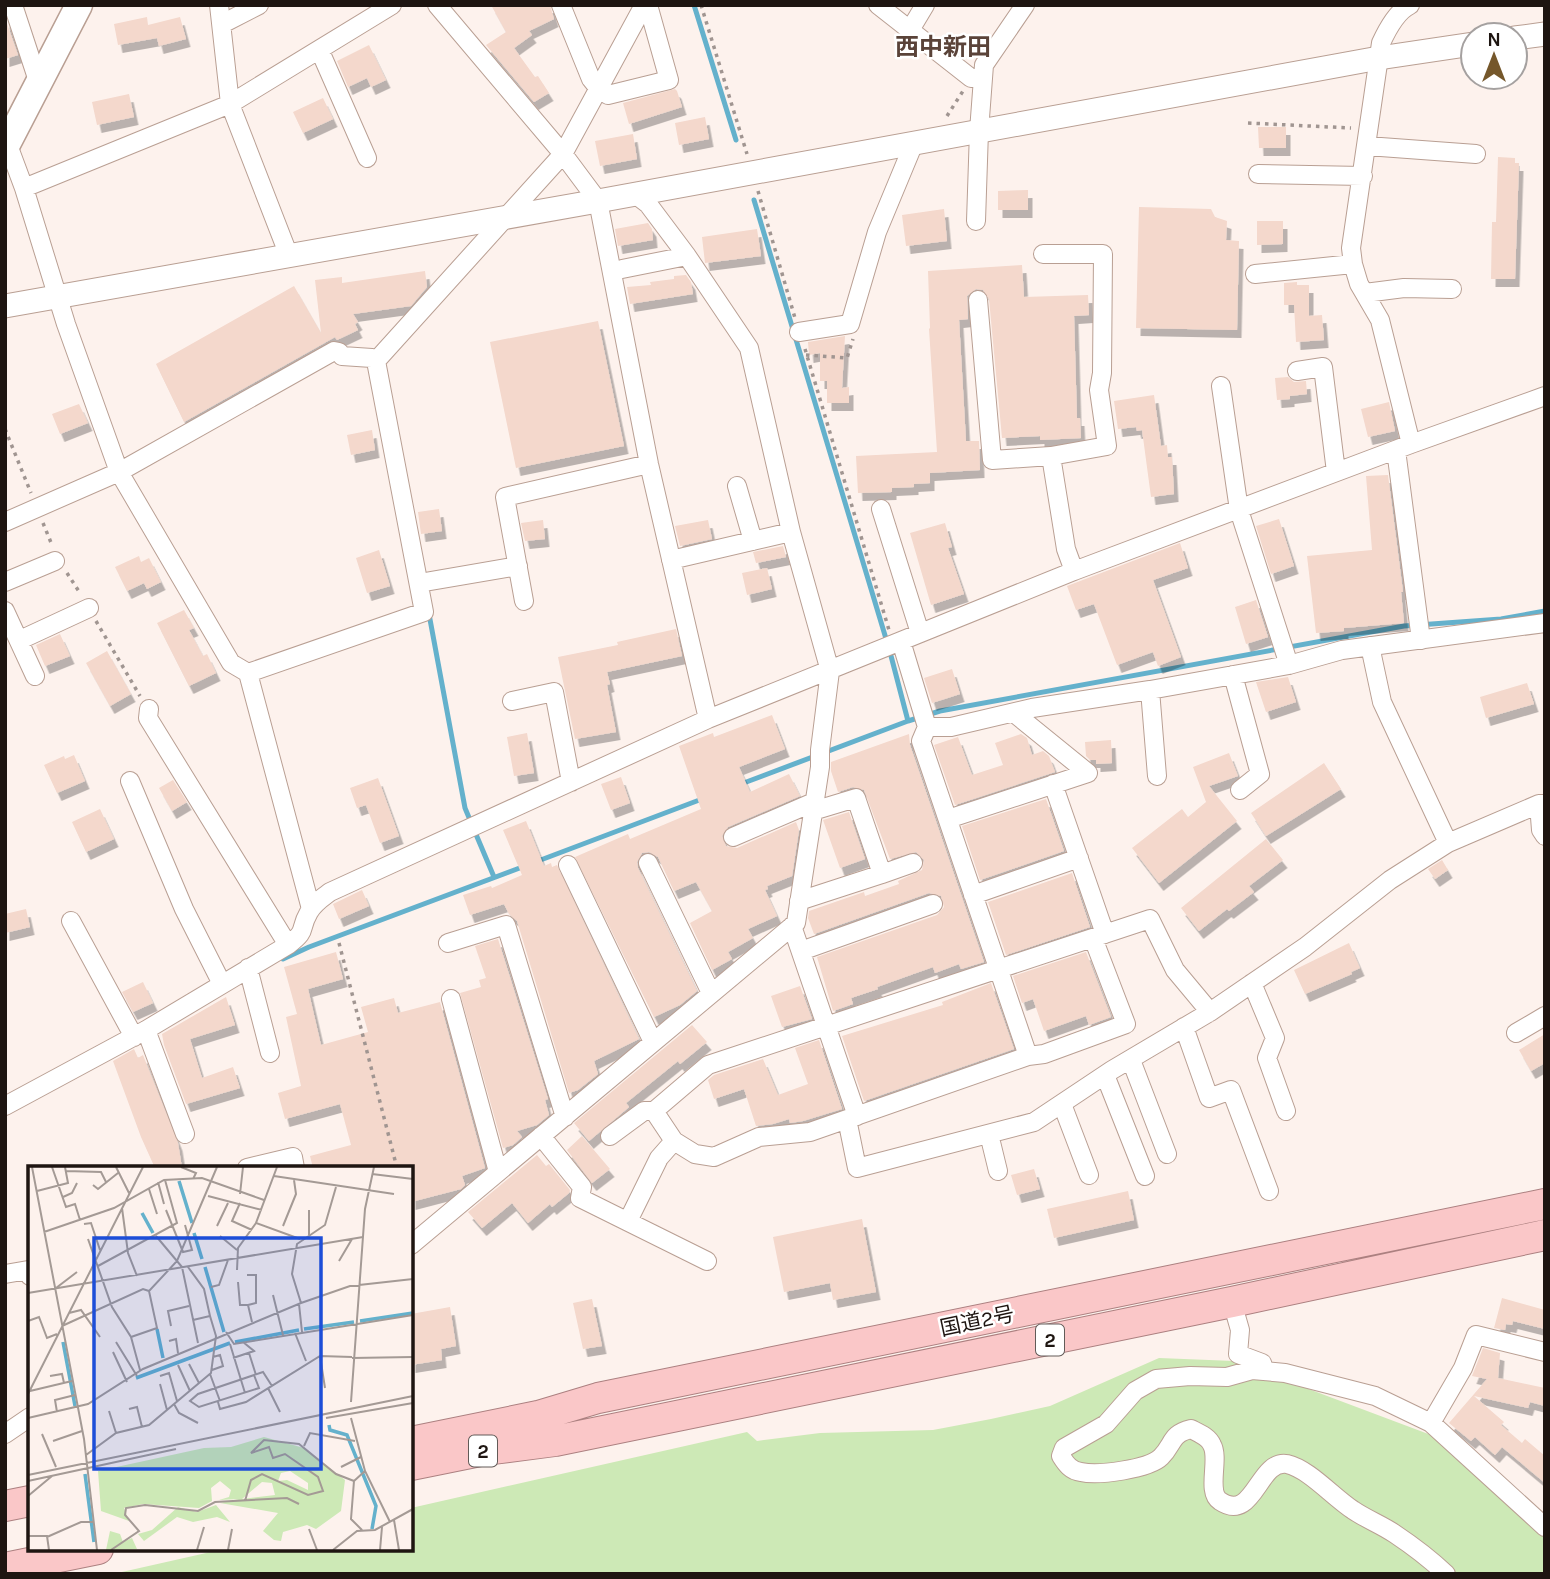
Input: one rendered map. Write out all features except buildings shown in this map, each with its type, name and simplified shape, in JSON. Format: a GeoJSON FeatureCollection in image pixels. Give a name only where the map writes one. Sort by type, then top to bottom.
{"type":"FeatureCollection","features":[{"type":"Feature","properties":{"kind":"highway"},"geometry":{"type":"LineString","coordinates":[[1371,1241],[1545,1193]]}},
{"type":"Feature","properties":{"kind":"highway","name":"国道2号"},"geometry":{"type":"LineString","coordinates":[[413,1442],[538,1416],[598,1398],[1545,1204]]}},
{"type":"Feature","properties":{"kind":"highway","name":"国道2号"},"geometry":{"type":"LineString","coordinates":[[413,1465],[485,1450],[555,1441],[1545,1235]]}},
{"type":"Feature","properties":{"kind":"highway"},"geometry":{"type":"LineString","coordinates":[[413,1425],[527,1403],[598,1398]]}},
{"type":"Feature","properties":{"kind":"highway"},"geometry":{"type":"LineString","coordinates":[[413,1484],[493,1466],[555,1441]]}},
{"type":"Feature","properties":{"kind":"main road"},"geometry":{"type":"LineString","coordinates":[[6,143],[79,5]]}},
{"type":"Feature","properties":{"kind":"street"},"geometry":{"type":"LineString","coordinates":[[13,5],[39,84]]}},
{"type":"Feature","properties":{"kind":"street"},"geometry":{"type":"LineString","coordinates":[[219,5],[230,104],[289,256]]}},
{"type":"Feature","properties":{"kind":"street"},"geometry":{"type":"LineString","coordinates":[[222,24],[259,5]]}},
{"type":"Feature","properties":{"kind":"street"},"geometry":{"type":"LineString","coordinates":[[24,188],[230,104],[393,5]]}},
{"type":"Feature","properties":{"kind":"street"},"geometry":{"type":"LineString","coordinates":[[437,5],[563,154],[598,201],[649,464],[708,719]]}},
{"type":"Feature","properties":{"kind":"street"},"geometry":{"type":"LineString","coordinates":[[561,5],[591,79],[608,95],[669,80],[646,5]]}},
{"type":"Feature","properties":{"kind":"street"},"geometry":{"type":"LineString","coordinates":[[376,361],[563,154],[646,5]]}},
{"type":"Feature","properties":{"kind":"street"},"geometry":{"type":"LineString","coordinates":[[878,5],[971,78]]}},
{"type":"Feature","properties":{"kind":"street"},"geometry":{"type":"LineString","coordinates":[[910,30],[925,5]]}},
{"type":"Feature","properties":{"kind":"street"},"geometry":{"type":"LineString","coordinates":[[976,221],[984,65],[1025,5]]}},
{"type":"Feature","properties":{"kind":"street"},"geometry":{"type":"LineString","coordinates":[[1405,6],[1385,34],[1379,58],[1351,248],[1359,284],[1380,320],[1403,447],[1421,640]]}},
{"type":"Feature","properties":{"kind":"street"},"geometry":{"type":"LineString","coordinates":[[5,306],[1379,58],[1459,46]]}},
{"type":"Feature","properties":{"kind":"street"},"geometry":{"type":"LineString","coordinates":[[320,51],[367,158]]}},
{"type":"Feature","properties":{"kind":"street"},"geometry":{"type":"LineString","coordinates":[[1368,138],[1476,154]]}},
{"type":"Feature","properties":{"kind":"street"},"geometry":{"type":"LineString","coordinates":[[799,332],[850,324],[877,232],[923,142]]}},
{"type":"Feature","properties":{"kind":"street"},"geometry":{"type":"LineString","coordinates":[[6,143],[24,188],[57,298],[119,472],[231,663],[248,673],[311,909]]}},
{"type":"Feature","properties":{"kind":"street"},"geometry":{"type":"LineString","coordinates":[[1258,174],[1363,176]]}},
{"type":"Feature","properties":{"kind":"street"},"geometry":{"type":"LineString","coordinates":[[413,1243],[796,923],[814,806],[830,671],[790,532],[749,348],[687,256],[648,204],[635,194]]}},
{"type":"Feature","properties":{"kind":"street"},"geometry":{"type":"LineString","coordinates":[[978,300],[992,460],[1051,456],[1107,446],[1099,390],[1102,373],[1103,254],[1042,254]]}},
{"type":"Feature","properties":{"kind":"street"},"geometry":{"type":"LineString","coordinates":[[622,269],[687,256]]}},
{"type":"Feature","properties":{"kind":"street"},"geometry":{"type":"LineString","coordinates":[[1255,274],[1353,264]]}},
{"type":"Feature","properties":{"kind":"street"},"geometry":{"type":"LineString","coordinates":[[1366,293],[1404,288],[1452,289]]}},
{"type":"Feature","properties":{"kind":"street"},"geometry":{"type":"LineString","coordinates":[[5,522],[119,472],[334,351],[342,356],[372,358],[376,361],[424,612],[248,673]]}},
{"type":"Feature","properties":{"kind":"street"},"geometry":{"type":"LineString","coordinates":[[1297,371],[1323,367],[1336,472]]}},
{"type":"Feature","properties":{"kind":"street"},"geometry":{"type":"LineString","coordinates":[[1221,386],[1240,510],[1289,665]]}},
{"type":"Feature","properties":{"kind":"street"},"geometry":{"type":"LineString","coordinates":[[5,1107],[140,1033],[288,945],[302,935],[311,909],[330,892],[708,719],[1074,571],[1545,396]]}},
{"type":"Feature","properties":{"kind":"street"},"geometry":{"type":"LineString","coordinates":[[1051,456],[1066,550],[1074,571]]}},
{"type":"Feature","properties":{"kind":"street"},"geometry":{"type":"LineString","coordinates":[[524,600],[505,498],[649,464]]}},
{"type":"Feature","properties":{"kind":"street"},"geometry":{"type":"LineString","coordinates":[[737,486],[753,541]]}},
{"type":"Feature","properties":{"kind":"street"},"geometry":{"type":"LineString","coordinates":[[881,509],[920,633]]}},
{"type":"Feature","properties":{"kind":"street"},"geometry":{"type":"LineString","coordinates":[[671,560],[790,532]]}},
{"type":"Feature","properties":{"kind":"street"},"geometry":{"type":"LineString","coordinates":[[5,582],[58,560]]}},
{"type":"Feature","properties":{"kind":"street"},"geometry":{"type":"LineString","coordinates":[[419,583],[517,566]]}},
{"type":"Feature","properties":{"kind":"street"},"geometry":{"type":"LineString","coordinates":[[20,640],[89,608]]}},
{"type":"Feature","properties":{"kind":"street"},"geometry":{"type":"LineString","coordinates":[[5,611],[35,676]]}},
{"type":"Feature","properties":{"kind":"street"},"geometry":{"type":"LineString","coordinates":[[927,727],[951,727],[1014,713],[1289,665],[1342,650],[1545,623]]}},
{"type":"Feature","properties":{"kind":"street"},"geometry":{"type":"LineString","coordinates":[[892,645],[927,727],[921,741],[1028,1056]]}},
{"type":"Feature","properties":{"kind":"street"},"geometry":{"type":"LineString","coordinates":[[1370,646],[1382,702],[1448,843]]}},
{"type":"Feature","properties":{"kind":"street"},"geometry":{"type":"LineString","coordinates":[[1233,675],[1261,774],[1240,790]]}},
{"type":"Feature","properties":{"kind":"street"},"geometry":{"type":"LineString","coordinates":[[1150,690],[1157,776]]}},
{"type":"Feature","properties":{"kind":"street"},"geometry":{"type":"LineString","coordinates":[[512,701],[554,692],[571,782]]}},
{"type":"Feature","properties":{"kind":"street"},"geometry":{"type":"LineString","coordinates":[[149,709],[149,718],[288,945]]}},
{"type":"Feature","properties":{"kind":"street"},"geometry":{"type":"LineString","coordinates":[[948,819],[1088,773],[1014,713]]}},
{"type":"Feature","properties":{"kind":"street"},"geometry":{"type":"LineString","coordinates":[[130,781],[184,909],[222,984]]}},
{"type":"Feature","properties":{"kind":"street"},"geometry":{"type":"LineString","coordinates":[[654,1111],[674,1141],[695,1153],[714,1157],[759,1137],[810,1132],[1126,1024],[1079,858],[1053,784]]}},
{"type":"Feature","properties":{"kind":"street"},"geometry":{"type":"LineString","coordinates":[[733,837],[814,806],[856,798],[881,874]]}},
{"type":"Feature","properties":{"kind":"street"},"geometry":{"type":"LineString","coordinates":[[792,926],[826,1027],[852,1118],[857,1168],[1034,1122],[1105,1075],[1210,1012],[1305,947],[1390,880],[1448,843],[1542,804],[1541,830],[1545,836]]}},
{"type":"Feature","properties":{"kind":"street"},"geometry":{"type":"LineString","coordinates":[[974,895],[1079,858]]}},
{"type":"Feature","properties":{"kind":"street"},"geometry":{"type":"LineString","coordinates":[[648,863],[711,993]]}},
{"type":"Feature","properties":{"kind":"street"},"geometry":{"type":"LineString","coordinates":[[799,901],[913,863]]}},
{"type":"Feature","properties":{"kind":"street"},"geometry":{"type":"LineString","coordinates":[[568,865],[653,1042]]}},
{"type":"Feature","properties":{"kind":"street"},"geometry":{"type":"LineString","coordinates":[[801,951],[933,904]]}},
{"type":"Feature","properties":{"kind":"street"},"geometry":{"type":"LineString","coordinates":[[610,1136],[644,1111],[654,1111],[708,1065],[1150,919],[1175,970],[1210,1012]]}},
{"type":"Feature","properties":{"kind":"street"},"geometry":{"type":"LineString","coordinates":[[71,921],[140,1033],[185,1134]]}},
{"type":"Feature","properties":{"kind":"street"},"geometry":{"type":"LineString","coordinates":[[447,943],[506,925],[565,1117]]}},
{"type":"Feature","properties":{"kind":"street"},"geometry":{"type":"LineString","coordinates":[[248,968],[270,1053]]}},
{"type":"Feature","properties":{"kind":"street"},"geometry":{"type":"LineString","coordinates":[[1252,983],[1275,1038],[1267,1058],[1286,1111]]}},
{"type":"Feature","properties":{"kind":"street"},"geometry":{"type":"LineString","coordinates":[[451,999],[498,1172]]}},
{"type":"Feature","properties":{"kind":"street"},"geometry":{"type":"LineString","coordinates":[[1516,1033],[1545,1016]]}},
{"type":"Feature","properties":{"kind":"street"},"geometry":{"type":"LineString","coordinates":[[1184,1027],[1209,1098],[1231,1090],[1269,1191]]}},
{"type":"Feature","properties":{"kind":"street"},"geometry":{"type":"LineString","coordinates":[[1131,1060],[1167,1154]]}},
{"type":"Feature","properties":{"kind":"street"},"geometry":{"type":"LineString","coordinates":[[1105,1075],[1145,1176]]}},
{"type":"Feature","properties":{"kind":"street"},"geometry":{"type":"LineString","coordinates":[[1062,1104],[1089,1175]]}},
{"type":"Feature","properties":{"kind":"street"},"geometry":{"type":"LineString","coordinates":[[989,1134],[998,1171]]}},
{"type":"Feature","properties":{"kind":"street"},"geometry":{"type":"LineString","coordinates":[[541,1136],[582,1187],[580,1198],[707,1261]]}},
{"type":"Feature","properties":{"kind":"street"},"geometry":{"type":"LineString","coordinates":[[628,1221],[659,1158],[674,1141]]}},
{"type":"Feature","properties":{"kind":"street"},"geometry":{"type":"LineString","coordinates":[[255,1166],[293,1157],[295,1166]]}},
{"type":"Feature","properties":{"kind":"street"},"geometry":{"type":"LineString","coordinates":[[5,1274],[28,1270]]}},
{"type":"Feature","properties":{"kind":"street"},"geometry":{"type":"LineString","coordinates":[[1233,1302],[1240,1330],[1238,1354],[1262,1363],[1265,1371]]}},
{"type":"Feature","properties":{"kind":"street"},"geometry":{"type":"LineString","coordinates":[[1431,1423],[1463,1368],[1476,1335],[1545,1352]]}},
{"type":"Feature","properties":{"kind":"street"},"geometry":{"type":"LineString","coordinates":[[1446,1574],[1393,1532],[1353,1510],[1304,1472],[1288,1464],[1277,1464],[1268,1469],[1252,1497],[1241,1504],[1230,1505],[1219,1501],[1214,1493],[1212,1444],[1204,1435],[1191,1429],[1180,1432],[1169,1443],[1161,1458],[1145,1466],[1081,1472],[1067,1466],[1061,1456],[1064,1448],[1106,1424],[1135,1391],[1156,1378],[1227,1377],[1252,1370],[1285,1373],[1375,1396],[1431,1423],[1545,1527]]}},
{"type":"Feature","properties":{"kind":"street"},"geometry":{"type":"LineString","coordinates":[[5,1434],[28,1417]]}},
{"type":"Feature","properties":{"kind":"path"},"geometry":{"type":"LineString","coordinates":[[701,5],[892,645]]}},
{"type":"Feature","properties":{"kind":"path"},"geometry":{"type":"LineString","coordinates":[[923,142],[971,78]]}},
{"type":"Feature","properties":{"kind":"path"},"geometry":{"type":"LineString","coordinates":[[1248,122],[1368,138]]}},
{"type":"Feature","properties":{"kind":"path"},"geometry":{"type":"LineString","coordinates":[[5,429],[58,560],[149,709]]}},
{"type":"Feature","properties":{"kind":"path"},"geometry":{"type":"LineString","coordinates":[[340,943],[396,1166]]}},
{"type":"Feature","properties":{"kind":"green space"},"geometry":{"type":"Polygon","coordinates":[[[1159,1358],[1234,1361],[1431,1435],[1545,1533],[1545,1574],[113,1574],[215,1551],[413,1551],[413,1508],[747,1432],[757,1441],[820,1433],[933,1430],[1050,1406],[1159,1358]]]}},
{"type":"Feature","properties":{"kind":"waterway"},"geometry":{"type":"LineString","coordinates":[[694,5],[736,140]]}},
{"type":"Feature","properties":{"kind":"waterway"},"geometry":{"type":"LineString","coordinates":[[754,200],[890,652],[908,721]]}},
{"type":"Feature","properties":{"kind":"waterway"},"geometry":{"type":"LineString","coordinates":[[741,784],[940,711],[1404,626],[1501,619],[1545,611]]}},
{"type":"Feature","properties":{"kind":"waterway"},"geometry":{"type":"LineString","coordinates":[[429,614],[465,808],[470,820]]}},
{"type":"Feature","properties":{"kind":"waterway"},"geometry":{"type":"LineString","coordinates":[[538,861],[702,799]]}},
{"type":"Feature","properties":{"kind":"waterway"},"geometry":{"type":"LineString","coordinates":[[475,832],[494,877]]}},
{"type":"Feature","properties":{"kind":"waterway"},"geometry":{"type":"LineString","coordinates":[[283,959],[525,866]]}},
{"type":"Feature","properties":{"kind":"district","name":"西中新田"},"geometry":{"type":"Point","coordinates":[943,47]}}]}
